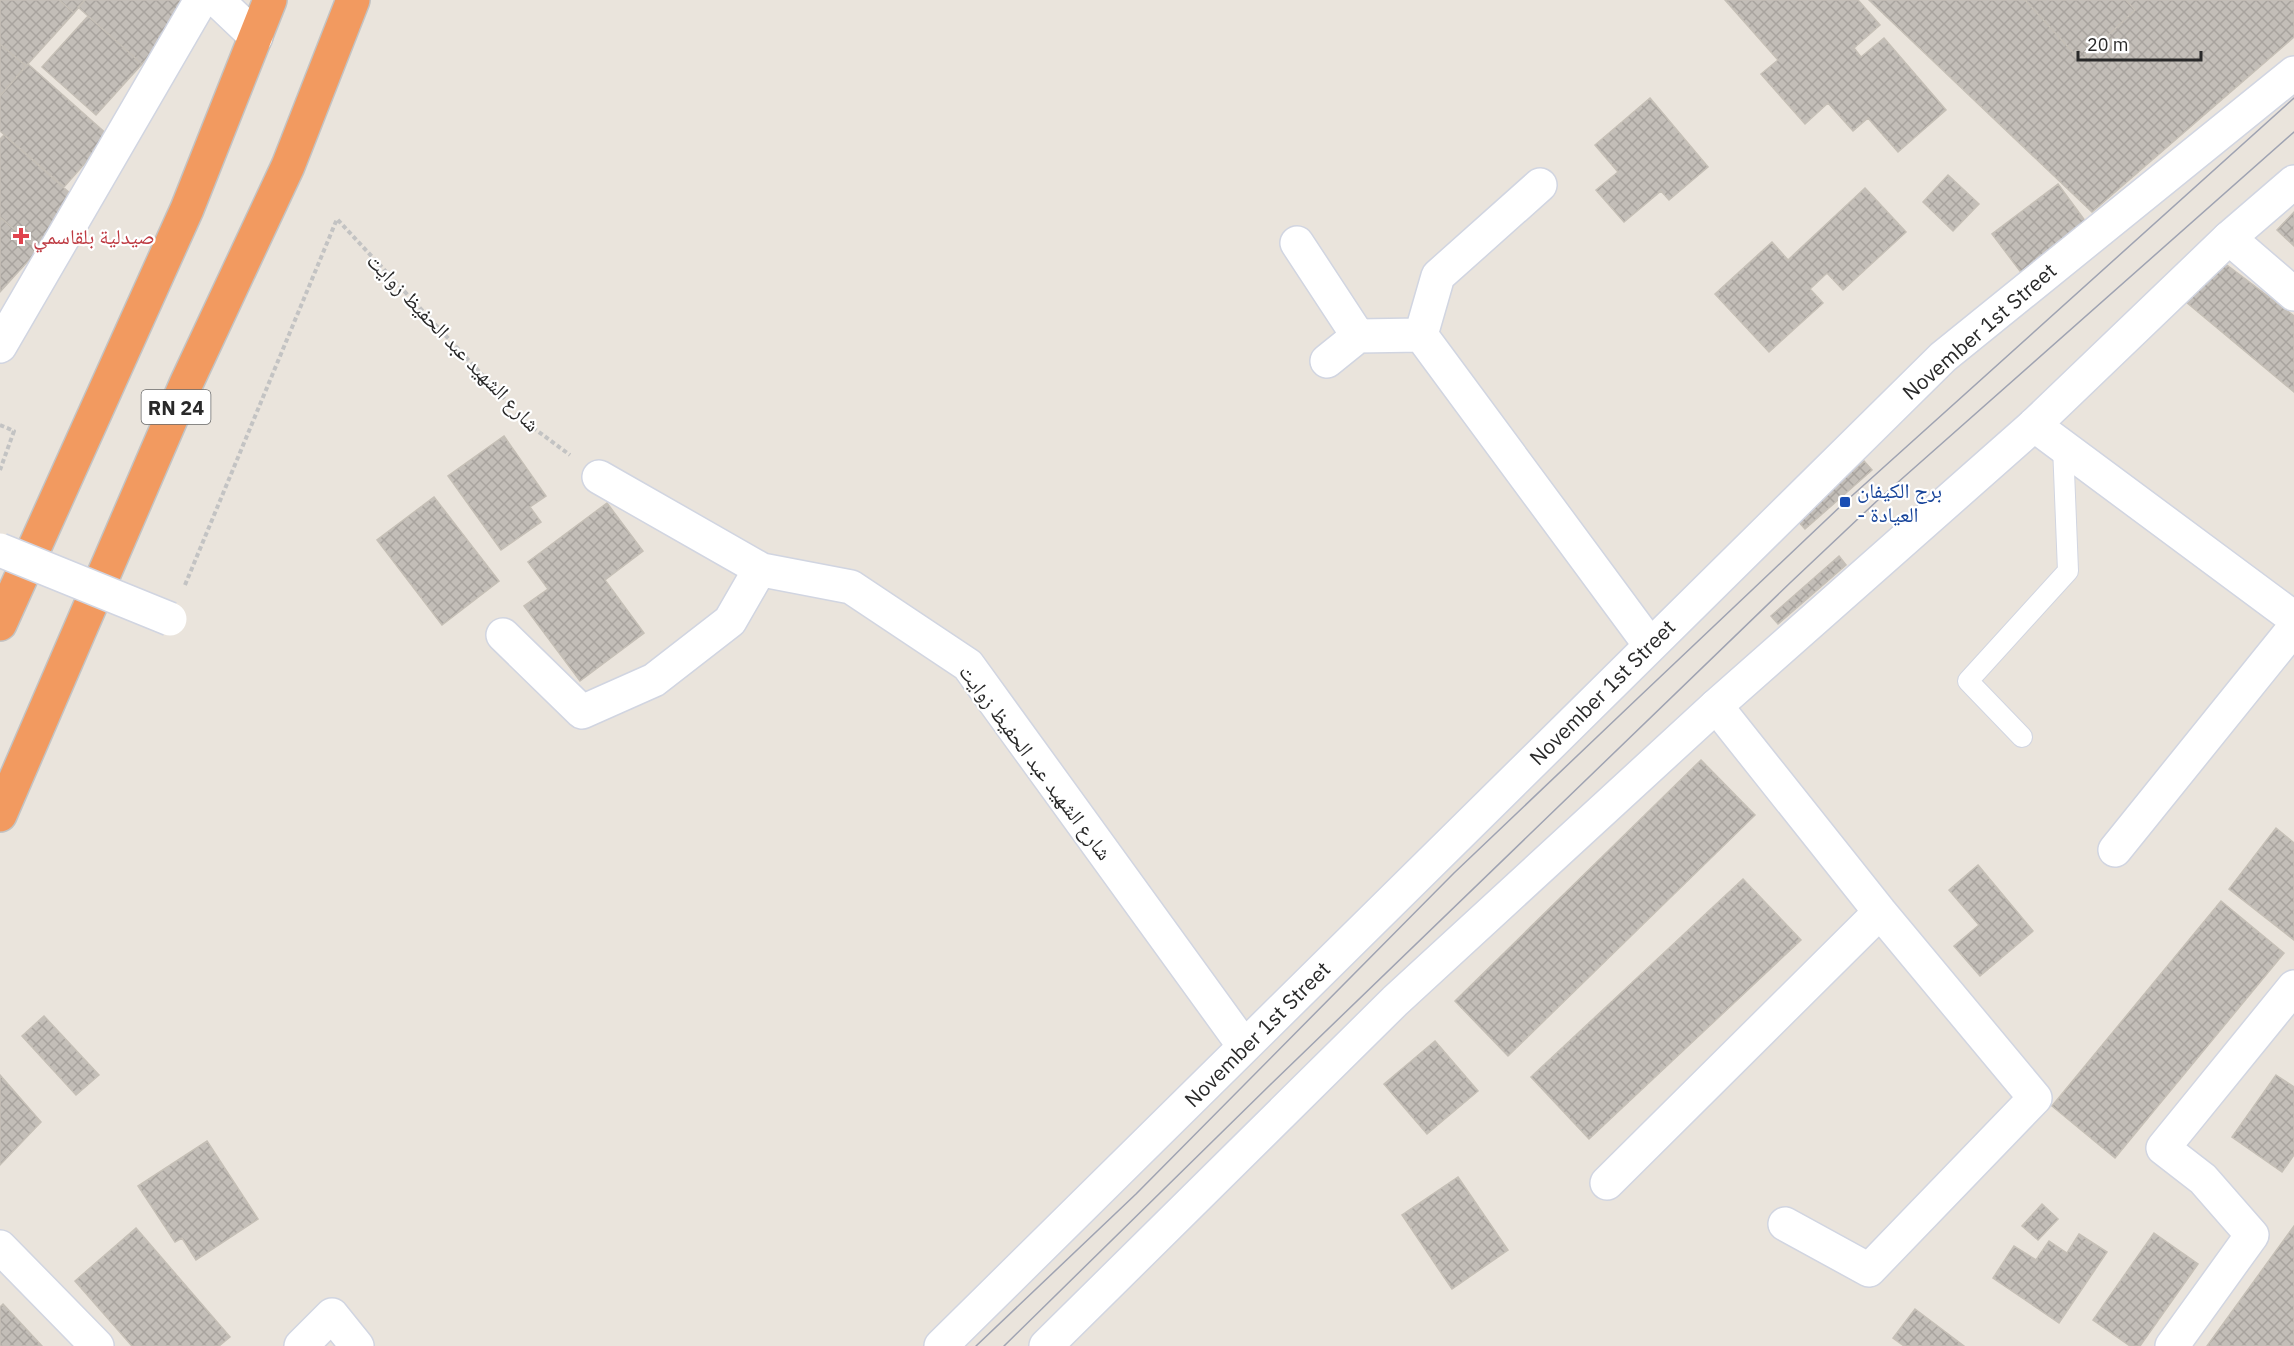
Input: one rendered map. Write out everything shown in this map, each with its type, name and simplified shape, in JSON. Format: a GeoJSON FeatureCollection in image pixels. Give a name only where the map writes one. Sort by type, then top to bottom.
{"type":"FeatureCollection","features":[{"type":"Feature","properties":{"kind":"highway"},"geometry":{"type":"LineString","coordinates":[[0,624],[187,209],[270,0]]}},
{"type":"Feature","properties":{"kind":"highway","name":"RN 24"},"geometry":{"type":"LineString","coordinates":[[0,815],[186,384],[288,166],[353,0]]}},
{"type":"Feature","properties":{"kind":"street"},"geometry":{"type":"LineString","coordinates":[[0,346],[201,0]]}},
{"type":"Feature","properties":{"kind":"street"},"geometry":{"type":"LineString","coordinates":[[217,0],[256,37]]}},
{"type":"Feature","properties":{"kind":"street","name":"November 1st Street"},"geometry":{"type":"LineString","coordinates":[[941,1346],[1943,357],[2294,72]]}},
{"type":"Feature","properties":{"kind":"street"},"geometry":{"type":"LineString","coordinates":[[1046,1346],[1395,1001],[1716,706],[2034,425],[2229,238],[2294,182]]}},
{"type":"Feature","properties":{"kind":"street"},"geometry":{"type":"LineString","coordinates":[[1421,335],[1438,276],[1540,185]]}},
{"type":"Feature","properties":{"kind":"street"},"geometry":{"type":"LineString","coordinates":[[2229,238],[2294,294]]}},
{"type":"Feature","properties":{"kind":"street"},"geometry":{"type":"LineString","coordinates":[[1297,243],[1358,336]]}},
{"type":"Feature","properties":{"kind":"street"},"geometry":{"type":"LineString","coordinates":[[1421,335],[1650,645]]}},
{"type":"Feature","properties":{"kind":"street"},"geometry":{"type":"LineString","coordinates":[[1327,361],[1358,336],[1421,335]]}},
{"type":"Feature","properties":{"kind":"street"},"geometry":{"type":"LineString","coordinates":[[2034,425],[2294,618]]}},
{"type":"Feature","properties":{"kind":"street","name":"شارع الشهيد عبد الحفيظ زوايت"},"geometry":{"type":"LineString","coordinates":[[599,477],[760,569],[852,587],[968,664],[1244,1046]]}},
{"type":"Feature","properties":{"kind":"street"},"geometry":{"type":"LineString","coordinates":[[0,550],[170,619]]}},
{"type":"Feature","properties":{"kind":"street"},"geometry":{"type":"LineString","coordinates":[[503,635],[582,712],[654,680],[730,621],[760,569]]}},
{"type":"Feature","properties":{"kind":"street"},"geometry":{"type":"LineString","coordinates":[[2115,850],[2294,628]]}},
{"type":"Feature","properties":{"kind":"street"},"geometry":{"type":"LineString","coordinates":[[1716,706],[1880,912],[2036,1098],[1869,1270],[1785,1224]]}},
{"type":"Feature","properties":{"kind":"street"},"geometry":{"type":"LineString","coordinates":[[1607,1182],[1880,912]]}},
{"type":"Feature","properties":{"kind":"street"},"geometry":{"type":"LineString","coordinates":[[2172,1346],[2252,1235],[2203,1179],[2163,1148],[2294,987]]}},
{"type":"Feature","properties":{"kind":"street"},"geometry":{"type":"LineString","coordinates":[[0,1247],[97,1346]]}},
{"type":"Feature","properties":{"kind":"street"},"geometry":{"type":"LineString","coordinates":[[301,1346],[332,1315],[357,1346]]}},
{"type":"Feature","properties":{"kind":"lane"},"geometry":{"type":"LineString","coordinates":[[2022,737],[1968,681],[2068,571],[2063,446]]}},
{"type":"Feature","properties":{"kind":"path","name":"شارع الشهيد عبد الحفيظ زوايت"},"geometry":{"type":"LineString","coordinates":[[170,619],[338,219],[528,424],[599,477]]}},
{"type":"Feature","properties":{"kind":"path"},"geometry":{"type":"LineString","coordinates":[[0,425],[14,431],[0,470]]}},
{"type":"Feature","properties":{"kind":"building"},"geometry":{"type":"Polygon","coordinates":[[[0,0],[59,0],[74,13],[26,66],[0,44],[0,0]]]}},
{"type":"Feature","properties":{"kind":"building"},"geometry":{"type":"Polygon","coordinates":[[[59,0],[85,0],[74,13],[59,0]]]}},
{"type":"Feature","properties":{"kind":"building"},"geometry":{"type":"Polygon","coordinates":[[[85,0],[197,1],[142,64],[78,7],[85,0]]]}},
{"type":"Feature","properties":{"kind":"building"},"geometry":{"type":"Polygon","coordinates":[[[1725,0],[1858,0],[1880,25],[1854,48],[1861,57],[1884,38],[1946,110],[1898,152],[1868,118],[1853,131],[1828,103],[1805,124],[1761,74],[1778,60],[1725,0]]]}},
{"type":"Feature","properties":{"kind":"building"},"geometry":{"type":"Polygon","coordinates":[[[1869,0],[2294,0],[2294,37],[2092,212],[1869,0]]]}},
{"type":"Feature","properties":{"kind":"building"},"geometry":{"type":"Polygon","coordinates":[[[2025,0],[2126,0],[2135,10],[2081,61],[2025,0]]]}},
{"type":"Feature","properties":{"kind":"building"},"geometry":{"type":"Polygon","coordinates":[[[88,16],[142,64],[96,115],[42,67],[88,16]]]}},
{"type":"Feature","properties":{"kind":"building"},"geometry":{"type":"Polygon","coordinates":[[[0,44],[26,66],[0,96],[0,44]]]}},
{"type":"Feature","properties":{"kind":"building"},"geometry":{"type":"Polygon","coordinates":[[[28,64],[109,136],[64,187],[0,131],[0,96],[28,64]]]}},
{"type":"Feature","properties":{"kind":"building"},"geometry":{"type":"Polygon","coordinates":[[[1650,98],[1708,167],[1669,200],[1661,191],[1624,222],[1596,190],[1618,172],[1595,145],[1650,98]]]}},
{"type":"Feature","properties":{"kind":"building"},"geometry":{"type":"Polygon","coordinates":[[[4,135],[80,202],[38,250],[0,217],[0,139],[4,135]]]}},
{"type":"Feature","properties":{"kind":"building"},"geometry":{"type":"Polygon","coordinates":[[[1948,175],[1979,204],[1953,231],[1923,202],[1948,175]]]}},
{"type":"Feature","properties":{"kind":"building"},"geometry":{"type":"Polygon","coordinates":[[[2058,184],[2089,226],[2023,275],[1992,234],[2058,184]]]}},
{"type":"Feature","properties":{"kind":"building"},"geometry":{"type":"Polygon","coordinates":[[[1865,188],[1906,232],[1843,290],[1827,273],[1810,289],[1823,303],[1769,352],[1715,294],[1772,242],[1788,260],[1865,188]]]}},
{"type":"Feature","properties":{"kind":"building"},"geometry":{"type":"Polygon","coordinates":[[[2294,212],[2294,246],[2277,230],[2294,212]]]}},
{"type":"Feature","properties":{"kind":"building"},"geometry":{"type":"Polygon","coordinates":[[[0,217],[38,250],[0,292],[0,217]]]}},
{"type":"Feature","properties":{"kind":"building"},"geometry":{"type":"Polygon","coordinates":[[[2219,259],[2294,316],[2294,392],[2180,297],[2219,259]]]}},
{"type":"Feature","properties":{"kind":"building"},"geometry":{"type":"Polygon","coordinates":[[[504,436],[546,496],[530,507],[541,522],[501,550],[448,476],[504,436]]]}},
{"type":"Feature","properties":{"kind":"building"},"geometry":{"type":"Polygon","coordinates":[[[1864,461],[1872,470],[1805,529],[1797,520],[1864,461]]]}},
{"type":"Feature","properties":{"kind":"building"},"geometry":{"type":"Polygon","coordinates":[[[434,497],[499,581],[442,625],[377,540],[434,497]]]}},
{"type":"Feature","properties":{"kind":"building"},"geometry":{"type":"Polygon","coordinates":[[[607,503],[643,551],[605,580],[644,633],[580,681],[524,606],[548,589],[528,562],[607,503]]]}},
{"type":"Feature","properties":{"kind":"building"},"geometry":{"type":"Polygon","coordinates":[[[1839,556],[1846,565],[1778,624],[1771,616],[1839,556]]]}},
{"type":"Feature","properties":{"kind":"building"},"geometry":{"type":"Polygon","coordinates":[[[1701,760],[1755,815],[1508,1056],[1455,1001],[1701,760]]]}},
{"type":"Feature","properties":{"kind":"building"},"geometry":{"type":"Polygon","coordinates":[[[2276,828],[2294,843],[2294,940],[2229,889],[2276,828]]]}},
{"type":"Feature","properties":{"kind":"building"},"geometry":{"type":"Polygon","coordinates":[[[1978,865],[2033,931],[1980,976],[1954,946],[1979,925],[1949,890],[1978,865]]]}},
{"type":"Feature","properties":{"kind":"building"},"geometry":{"type":"Polygon","coordinates":[[[1743,879],[1801,940],[1589,1139],[1531,1077],[1743,879]]]}},
{"type":"Feature","properties":{"kind":"building"},"geometry":{"type":"Polygon","coordinates":[[[2221,901],[2284,953],[2115,1158],[2052,1106],[2221,901]]]}},
{"type":"Feature","properties":{"kind":"building"},"geometry":{"type":"Polygon","coordinates":[[[44,1016],[99,1075],[76,1095],[22,1036],[44,1016]]]}},
{"type":"Feature","properties":{"kind":"building"},"geometry":{"type":"Polygon","coordinates":[[[1435,1041],[1478,1091],[1427,1134],[1384,1084],[1435,1041]]]}},
{"type":"Feature","properties":{"kind":"building"},"geometry":{"type":"Polygon","coordinates":[[[0,1075],[41,1122],[0,1165],[0,1075]]]}},
{"type":"Feature","properties":{"kind":"building"},"geometry":{"type":"Polygon","coordinates":[[[2276,1075],[2294,1087],[2294,1155],[2282,1172],[2232,1137],[2276,1075]]]}},
{"type":"Feature","properties":{"kind":"building"},"geometry":{"type":"Polygon","coordinates":[[[207,1141],[258,1219],[196,1260],[182,1238],[175,1242],[138,1186],[207,1141]]]}},
{"type":"Feature","properties":{"kind":"building"},"geometry":{"type":"Polygon","coordinates":[[[1458,1177],[1508,1250],[1452,1289],[1402,1215],[1458,1177]]]}},
{"type":"Feature","properties":{"kind":"building"},"geometry":{"type":"Polygon","coordinates":[[[2042,1204],[2058,1219],[2038,1240],[2022,1226],[2042,1204]]]}},
{"type":"Feature","properties":{"kind":"building"},"geometry":{"type":"Polygon","coordinates":[[[2294,1226],[2294,1346],[2207,1346],[2294,1226]]]}},
{"type":"Feature","properties":{"kind":"building"},"geometry":{"type":"Polygon","coordinates":[[[136,1228],[230,1337],[219,1346],[132,1346],[75,1281],[136,1228]]]}},
{"type":"Feature","properties":{"kind":"building"},"geometry":{"type":"Polygon","coordinates":[[[2154,1233],[2198,1264],[2140,1346],[2130,1346],[2093,1320],[2154,1233]]]}},
{"type":"Feature","properties":{"kind":"building"},"geometry":{"type":"Polygon","coordinates":[[[2079,1234],[2107,1252],[2059,1323],[1993,1278],[2014,1246],[2036,1260],[2049,1241],[2067,1253],[2079,1234]]]}},
{"type":"Feature","properties":{"kind":"building"},"geometry":{"type":"Polygon","coordinates":[[[3,1304],[42,1346],[0,1346],[0,1307],[3,1304]]]}},
{"type":"Feature","properties":{"kind":"building"},"geometry":{"type":"Polygon","coordinates":[[[1915,1309],[1964,1346],[1904,1346],[1893,1338],[1915,1309]]]}},
{"type":"Feature","properties":{"kind":"tram line"},"geometry":{"type":"LineString","coordinates":[[976,1346],[1136,1194],[1454,873],[1639,697],[1845,502],[2294,98]]}},
{"type":"Feature","properties":{"kind":"tram line"},"geometry":{"type":"LineString","coordinates":[[1004,1346],[1270,1085],[1879,499],[2294,132]]}},
{"type":"Feature","properties":{"kind":"place","name":"صيدلية بلقاسمي"},"geometry":{"type":"Point","coordinates":[21,236]}},
{"type":"Feature","properties":{"kind":"place","name":"برج الكيفان - العيادة"},"geometry":{"type":"Point","coordinates":[1845,502]}}]}
